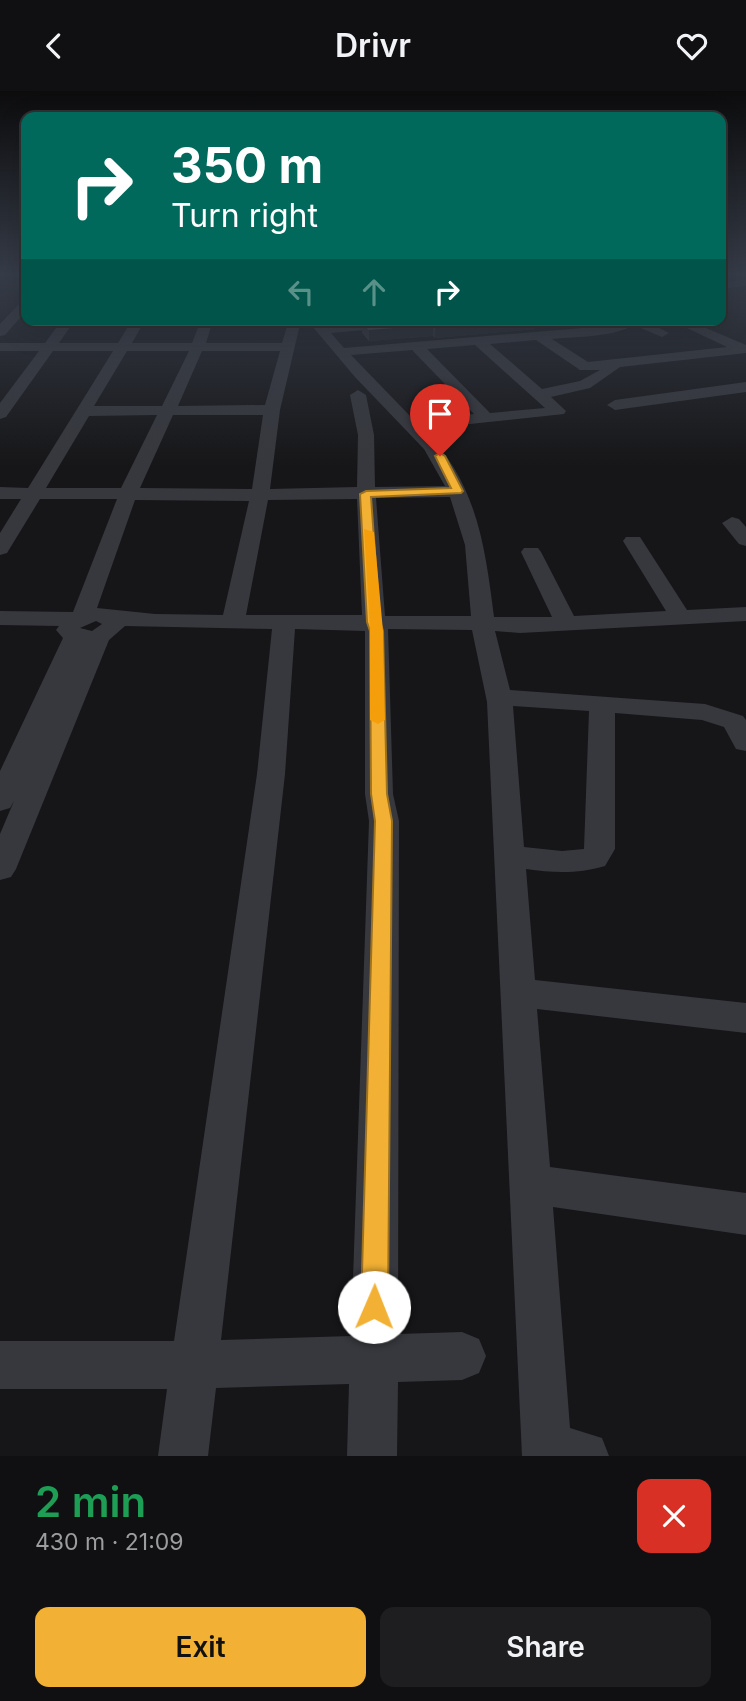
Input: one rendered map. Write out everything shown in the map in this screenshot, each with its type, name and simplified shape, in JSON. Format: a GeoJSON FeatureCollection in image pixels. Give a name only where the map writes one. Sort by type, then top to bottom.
{"type":"FeatureCollection","features":[{"type":"Feature","properties":{"kind":"street"},"geometry":{"type":"LineString","coordinates":[[0,414],[54,339]]}},
{"type":"Feature","properties":{"kind":"street"},"geometry":{"type":"LineString","coordinates":[[0,549],[128,339]]}},
{"type":"Feature","properties":{"kind":"street"},"geometry":{"type":"LineString","coordinates":[[204,348],[205,339]]}},
{"type":"Feature","properties":{"kind":"street"},"geometry":{"type":"LineString","coordinates":[[0,869],[93,623],[137,494],[174,410],[210,339]]}},
{"type":"Feature","properties":{"kind":"street"},"geometry":{"type":"LineString","coordinates":[[233,622],[260,495],[272,409],[289,339]]}},
{"type":"Feature","properties":{"kind":"street"},"geometry":{"type":"LineString","coordinates":[[329,339],[440,456],[457,491],[475,545],[484,628],[498,697],[530,1184],[560,1454]]}},
{"type":"Feature","properties":{"kind":"street"},"geometry":{"type":"LineString","coordinates":[[341,352],[511,339]]}},
{"type":"Feature","properties":{"kind":"street"},"geometry":{"type":"LineString","coordinates":[[543,339],[579,365],[590,367],[745,350]]}},
{"type":"Feature","properties":{"kind":"street"},"geometry":{"type":"LineString","coordinates":[[579,339],[618,364]]}},
{"type":"Feature","properties":{"kind":"street"},"geometry":{"type":"LineString","coordinates":[[719,339],[745,350]]}},
{"type":"Feature","properties":{"kind":"street"},"geometry":{"type":"LineString","coordinates":[[411,425],[558,411],[480,342]]}},
{"type":"Feature","properties":{"kind":"street"},"geometry":{"type":"LineString","coordinates":[[0,347],[286,347]]}},
{"type":"Feature","properties":{"kind":"street"},"geometry":{"type":"LineString","coordinates":[[418,348],[487,419]]}},
{"type":"Feature","properties":{"kind":"street"},"geometry":{"type":"LineString","coordinates":[[541,394],[594,382],[618,364]]}},
{"type":"Feature","properties":{"kind":"street"},"geometry":{"type":"LineString","coordinates":[[0,386],[21,386]]}},
{"type":"Feature","properties":{"kind":"street"},"geometry":{"type":"LineString","coordinates":[[615,405],[746,387]]}},
{"type":"Feature","properties":{"kind":"street"},"geometry":{"type":"LineString","coordinates":[[358,395],[366,435],[366,494],[375,627],[379,794],[384,821],[372,1456]]}},
{"type":"Feature","properties":{"kind":"street"},"geometry":{"type":"LineString","coordinates":[[86,411],[272,409]]}},
{"type":"Feature","properties":{"kind":"street"},"geometry":{"type":"LineString","coordinates":[[0,493],[260,495],[457,491]]}},
{"type":"Feature","properties":{"kind":"street"},"geometry":{"type":"LineString","coordinates":[[117,579],[137,494]]}},
{"type":"Feature","properties":{"kind":"street"},"geometry":{"type":"LineString","coordinates":[[732,523],[746,540]]}},
{"type":"Feature","properties":{"kind":"street"},"geometry":{"type":"LineString","coordinates":[[633,541],[681,618]]}},
{"type":"Feature","properties":{"kind":"street"},"geometry":{"type":"LineString","coordinates":[[531,552],[566,624]]}},
{"type":"Feature","properties":{"kind":"street"},"geometry":{"type":"LineString","coordinates":[[0,618],[284,627],[484,628],[746,614]]}},
{"type":"Feature","properties":{"kind":"street"},"geometry":{"type":"LineString","coordinates":[[0,630],[93,623],[233,622],[284,627]]}},
{"type":"Feature","properties":{"kind":"street"},"geometry":{"type":"LineString","coordinates":[[0,801],[93,623]]}},
{"type":"Feature","properties":{"kind":"street"},"geometry":{"type":"LineString","coordinates":[[183,1456],[271,774],[284,627]]}},
{"type":"Feature","properties":{"kind":"street"},"geometry":{"type":"LineString","coordinates":[[498,697],[705,712],[734,722],[746,743]]}},
{"type":"Feature","properties":{"kind":"street"},"geometry":{"type":"LineString","coordinates":[[509,856],[580,862],[594,858],[600,849],[602,705]]}},
{"type":"Feature","properties":{"kind":"street"},"geometry":{"type":"LineString","coordinates":[[518,992],[746,1018]]}},
{"type":"Feature","properties":{"kind":"street"},"geometry":{"type":"LineString","coordinates":[[530,1184],[746,1214]]}},
{"type":"Feature","properties":{"kind":"street"},"geometry":{"type":"LineString","coordinates":[[0,1365],[373,1361],[462,1356]]}},
{"type":"Feature","properties":{"kind":"slow traffic"},"geometry":{"type":"LineString","coordinates":[[368,532],[374,622],[377,631],[378,720]]}},
{"type":"Feature","properties":{"kind":"route"},"geometry":{"type":"LineString","coordinates":[[374,1307],[384,821],[379,794],[377,631],[374,622],[366,494],[457,491],[440,456]]}}]}
